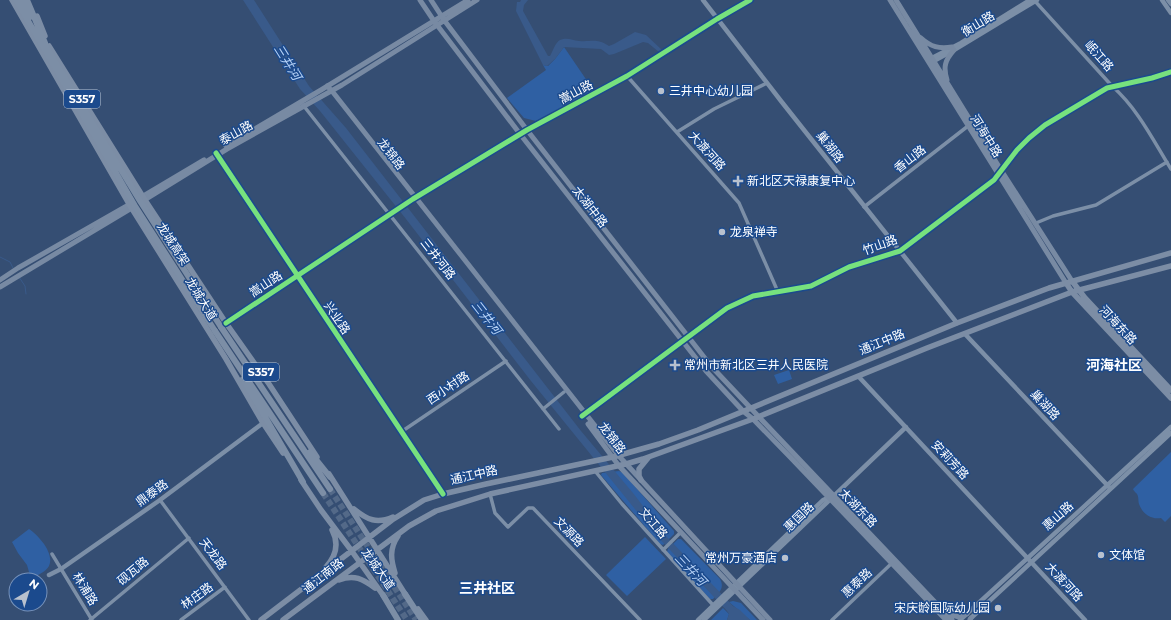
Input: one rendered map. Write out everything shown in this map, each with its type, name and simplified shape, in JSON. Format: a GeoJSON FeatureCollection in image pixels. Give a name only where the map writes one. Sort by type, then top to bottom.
{"type":"FeatureCollection","features":[{"type":"Feature","properties":{"kind":"highway","name":"龙城高架"},"geometry":{"type":"LineString","coordinates":[[16,0],[135,206],[215,331],[323,493]]}},
{"type":"Feature","properties":{"kind":"highway","name":"龙城高架"},"geometry":{"type":"LineString","coordinates":[[20,0],[140,201],[330,489]]}},
{"type":"Feature","properties":{"kind":"highway"},"geometry":{"type":"LineString","coordinates":[[27,0],[46,43]]}},
{"type":"Feature","properties":{"kind":"highway"},"geometry":{"type":"LineString","coordinates":[[223,325],[314,458],[330,477]]}},
{"type":"Feature","properties":{"kind":"highway"},"geometry":{"type":"LineString","coordinates":[[215,331],[303,482]]}},
{"type":"Feature","properties":{"kind":"highway"},"geometry":{"type":"LineString","coordinates":[[382,593],[399,620]]}},
{"type":"Feature","properties":{"kind":"highway"},"geometry":{"type":"LineString","coordinates":[[405,594],[422,620]]}},
{"type":"Feature","properties":{"kind":"main road","name":"龙城大道"},"geometry":{"type":"LineString","coordinates":[[12,0],[130,206],[226,359],[263,423],[321,510],[352,550],[382,593],[394,620]]}},
{"type":"Feature","properties":{"kind":"main road","name":"太湖中路"},"geometry":{"type":"LineString","coordinates":[[420,0],[435,23],[520,134],[682,342],[706,371],[743,411],[756,418]]}},
{"type":"Feature","properties":{"kind":"main road"},"geometry":{"type":"LineString","coordinates":[[431,0],[443,18]]}},
{"type":"Feature","properties":{"kind":"main road"},"geometry":{"type":"LineString","coordinates":[[329,93],[468,0]]}},
{"type":"Feature","properties":{"kind":"main road"},"geometry":{"type":"LineString","coordinates":[[443,18],[477,0]]}},
{"type":"Feature","properties":{"kind":"main road","name":"河海中路"},"geometry":{"type":"LineString","coordinates":[[890,0],[951,90],[1066,283]]}},
{"type":"Feature","properties":{"kind":"main road","name":"河海中路"},"geometry":{"type":"LineString","coordinates":[[896,0],[968,126],[1036,223],[1072,281]]}},
{"type":"Feature","properties":{"kind":"main road","name":"太湖中路"},"geometry":{"type":"LineString","coordinates":[[443,18],[527,130],[688,337],[711,366],[751,408]]}},
{"type":"Feature","properties":{"kind":"main road"},"geometry":{"type":"LineString","coordinates":[[327,86],[435,23]]}},
{"type":"Feature","properties":{"kind":"main road"},"geometry":{"type":"LineString","coordinates":[[916,33],[935,47],[953,49]]}},
{"type":"Feature","properties":{"kind":"main road","name":"龙城大道"},"geometry":{"type":"LineString","coordinates":[[46,43],[223,325]]}},
{"type":"Feature","properties":{"kind":"main road"},"geometry":{"type":"LineString","coordinates":[[951,90],[944,72],[944,65],[953,49]]}},
{"type":"Feature","properties":{"kind":"main road","name":"泰山路"},"geometry":{"type":"LineString","coordinates":[[0,287],[14,275],[18,268],[144,198],[327,86]]}},
{"type":"Feature","properties":{"kind":"main road","name":"龙锦路"},"geometry":{"type":"LineString","coordinates":[[327,86],[329,93],[616,456],[641,480],[763,620]]}},
{"type":"Feature","properties":{"kind":"main road","name":"泰山路"},"geometry":{"type":"LineString","coordinates":[[217,154],[329,93]]}},
{"type":"Feature","properties":{"kind":"main road","name":"龙锦路"},"geometry":{"type":"LineString","coordinates":[[413,199],[564,392],[584,415]]}},
{"type":"Feature","properties":{"kind":"main road","name":"泰山路"},"geometry":{"type":"LineString","coordinates":[[0,280],[21,274],[130,206]]}},
{"type":"Feature","properties":{"kind":"main road","name":"通江中路"},"geometry":{"type":"LineString","coordinates":[[352,550],[424,500],[443,494],[616,456],[665,442],[698,430],[957,323],[1072,281],[1171,254]]}},
{"type":"Feature","properties":{"kind":"main road","name":"通江中路"},"geometry":{"type":"LineString","coordinates":[[626,464],[756,418],[927,348],[1075,291],[1171,266]]}},
{"type":"Feature","properties":{"kind":"main road","name":"河海东路"},"geometry":{"type":"LineString","coordinates":[[1072,281],[1075,291],[1171,398]]}},
{"type":"Feature","properties":{"kind":"main road","name":"河海东路"},"geometry":{"type":"LineString","coordinates":[[1066,283],[1171,390]]}},
{"type":"Feature","properties":{"kind":"main road","name":"太湖东路"},"geometry":{"type":"LineString","coordinates":[[751,408],[756,418],[894,562],[952,620]]}},
{"type":"Feature","properties":{"kind":"main road","name":"龙锦路"},"geometry":{"type":"LineString","coordinates":[[616,456],[619,466],[681,532],[770,620]]}},
{"type":"Feature","properties":{"kind":"main road"},"geometry":{"type":"LineString","coordinates":[[641,480],[639,476],[639,469],[646,458]]}},
{"type":"Feature","properties":{"kind":"main road"},"geometry":{"type":"LineString","coordinates":[[619,466],[626,464]]}},
{"type":"Feature","properties":{"kind":"main road","name":"通江中路"},"geometry":{"type":"LineString","coordinates":[[377,550],[403,530],[436,511],[490,494],[619,466]]}},
{"type":"Feature","properties":{"kind":"main road","name":"龙城大道"},"geometry":{"type":"LineString","coordinates":[[330,477],[397,579]]}},
{"type":"Feature","properties":{"kind":"main road"},"geometry":{"type":"LineString","coordinates":[[348,504],[364,517],[383,521],[408,510]]}},
{"type":"Feature","properties":{"kind":"main road"},"geometry":{"type":"LineString","coordinates":[[315,579],[332,559],[336,543],[335,536],[321,510]]}},
{"type":"Feature","properties":{"kind":"main road"},"geometry":{"type":"LineString","coordinates":[[403,530],[394,542],[391,560],[397,579],[405,594],[426,620]]}},
{"type":"Feature","properties":{"kind":"main road","name":"通江南路"},"geometry":{"type":"LineString","coordinates":[[261,620],[352,550]]}},
{"type":"Feature","properties":{"kind":"main road","name":"通江南路"},"geometry":{"type":"LineString","coordinates":[[283,620],[377,550]]}},
{"type":"Feature","properties":{"kind":"main road","name":"太湖东路"},"geometry":{"type":"LineString","coordinates":[[894,562],[946,620]]}},
{"type":"Feature","properties":{"kind":"main road"},"geometry":{"type":"LineString","coordinates":[[326,588],[338,580],[348,576],[361,579],[382,593]]}},
{"type":"Feature","properties":{"kind":"main road","name":"龙城大道"},"geometry":{"type":"LineString","coordinates":[[405,594],[418,620]]}},
{"type":"Feature","properties":{"kind":"main road"},"geometry":{"type":"LineString","coordinates":[[945,612],[959,617],[967,614]]}},
{"type":"Feature","properties":{"kind":"street","name":"巢湖路"},"geometry":{"type":"LineString","coordinates":[[703,0],[766,83],[957,323]]}},
{"type":"Feature","properties":{"kind":"street","name":"嵩山路"},"geometry":{"type":"LineString","coordinates":[[223,325],[413,199],[520,134],[627,76],[750,0]]}},
{"type":"Feature","properties":{"kind":"street","name":"衡山路"},"geometry":{"type":"LineString","coordinates":[[930,61],[953,49],[1034,0]]}},
{"type":"Feature","properties":{"kind":"street","name":"岷江路"},"geometry":{"type":"LineString","coordinates":[[1034,0],[1137,113],[1171,169]]}},
{"type":"Feature","properties":{"kind":"street"},"geometry":{"type":"LineString","coordinates":[[1162,0],[1171,13]]}},
{"type":"Feature","properties":{"kind":"street"},"geometry":{"type":"LineString","coordinates":[[1168,0],[1171,4]]}},
{"type":"Feature","properties":{"kind":"street","name":"竹山路"},"geometry":{"type":"LineString","coordinates":[[584,415],[727,308],[753,296],[811,286],[849,266],[900,251],[994,180],[1021,146],[1045,125],[1112,86],[1152,78],[1171,72]]}},
{"type":"Feature","properties":{"kind":"street","name":"大渡河路"},"geometry":{"type":"LineString","coordinates":[[627,76],[739,202],[778,292]]}},
{"type":"Feature","properties":{"kind":"street"},"geometry":{"type":"LineString","coordinates":[[677,132],[714,109],[766,83]]}},
{"type":"Feature","properties":{"kind":"street","name":"三井河路"},"geometry":{"type":"LineString","coordinates":[[300,102],[559,429]]}},
{"type":"Feature","properties":{"kind":"street","name":"香山路"},"geometry":{"type":"LineString","coordinates":[[864,207],[968,126]]}},
{"type":"Feature","properties":{"kind":"street","name":"兴业路"},"geometry":{"type":"LineString","coordinates":[[217,154],[443,494]]}},
{"type":"Feature","properties":{"kind":"street"},"geometry":{"type":"LineString","coordinates":[[1036,223],[1053,216],[1096,205],[1167,162]]}},
{"type":"Feature","properties":{"kind":"street","name":"巢湖路"},"geometry":{"type":"LineString","coordinates":[[965,334],[1109,487]]}},
{"type":"Feature","properties":{"kind":"street","name":"西小村路"},"geometry":{"type":"LineString","coordinates":[[401,432],[506,361]]}},
{"type":"Feature","properties":{"kind":"street","name":"安莉芳路"},"geometry":{"type":"LineString","coordinates":[[858,377],[1027,557]]}},
{"type":"Feature","properties":{"kind":"street"},"geometry":{"type":"LineString","coordinates":[[543,408],[564,392]]}},
{"type":"Feature","properties":{"kind":"street","name":"鼎泰路"},"geometry":{"type":"LineString","coordinates":[[49,575],[61,569],[160,500],[263,423]]}},
{"type":"Feature","properties":{"kind":"street","name":"惠国路"},"geometry":{"type":"LineString","coordinates":[[716,604],[726,597],[906,427]]}},
{"type":"Feature","properties":{"kind":"street","name":"惠山路"},"geometry":{"type":"LineString","coordinates":[[970,619],[1171,427]]}},
{"type":"Feature","properties":{"kind":"street","name":"惠山路"},"geometry":{"type":"LineString","coordinates":[[960,620],[1103,488],[1109,487],[1171,433]]}},
{"type":"Feature","properties":{"kind":"street","name":"文江路"},"geometry":{"type":"LineString","coordinates":[[598,471],[664,549],[716,604]]}},
{"type":"Feature","properties":{"kind":"street","name":"文源路"},"geometry":{"type":"LineString","coordinates":[[490,494],[495,513],[508,527],[528,508],[533,508],[640,620]]}},
{"type":"Feature","properties":{"kind":"street","name":"天龙路"},"geometry":{"type":"LineString","coordinates":[[160,500],[249,620]]}},
{"type":"Feature","properties":{"kind":"street"},"geometry":{"type":"LineString","coordinates":[[664,549],[681,532]]}},
{"type":"Feature","properties":{"kind":"street","name":"砚瓦路"},"geometry":{"type":"LineString","coordinates":[[91,620],[188,538]]}},
{"type":"Feature","properties":{"kind":"street","name":"林浦路"},"geometry":{"type":"LineString","coordinates":[[52,554],[91,620]]}},
{"type":"Feature","properties":{"kind":"street","name":"大渡河路"},"geometry":{"type":"LineString","coordinates":[[1027,557],[1085,620]]}},
{"type":"Feature","properties":{"kind":"street","name":"惠泰路"},"geometry":{"type":"LineString","coordinates":[[832,620],[894,562]]}},
{"type":"Feature","properties":{"kind":"street","name":"林庄路"},"geometry":{"type":"LineString","coordinates":[[181,620],[225,587]]}},
{"type":"Feature","properties":{"kind":"street"},"geometry":{"type":"LineString","coordinates":[[698,620],[716,604]]}},
{"type":"Feature","properties":{"kind":"street"},"geometry":{"type":"LineString","coordinates":[[704,620],[716,604]]}},
{"type":"Feature","properties":{"kind":"shaded area"},"geometry":{"type":"Polygon","coordinates":[[[564,47],[594,91],[536,121],[524,118],[507,98],[546,70],[543,65],[548,66],[564,47]]]}},
{"type":"Feature","properties":{"kind":"shaded area"},"geometry":{"type":"Polygon","coordinates":[[[789,370],[792,379],[778,384],[774,375],[789,370]]]}},
{"type":"Feature","properties":{"kind":"shaded area"},"geometry":{"type":"Polygon","coordinates":[[[1171,452],[1171,516],[1165,522],[1161,518],[1150,517],[1145,513],[1140,507],[1138,495],[1133,489],[1171,452]]]}},
{"type":"Feature","properties":{"kind":"shaded area"},"geometry":{"type":"Polygon","coordinates":[[[619,471],[623,473],[674,531],[674,534],[663,545],[660,544],[601,475],[602,473],[619,471]]]}},
{"type":"Feature","properties":{"kind":"shaded area"},"geometry":{"type":"Polygon","coordinates":[[[29,529],[37,535],[48,550],[50,556],[49,566],[43,572],[29,572],[27,565],[12,542],[29,529]]]}},
{"type":"Feature","properties":{"kind":"shaded area"},"geometry":{"type":"Polygon","coordinates":[[[645,537],[666,559],[627,596],[606,575],[645,537]]]}},
{"type":"Feature","properties":{"kind":"shaded area"},"geometry":{"type":"Polygon","coordinates":[[[678,539],[681,539],[720,579],[722,588],[713,599],[710,599],[667,552],[678,539]]]}},
{"type":"Feature","properties":{"kind":"shaded area"},"geometry":{"type":"Polygon","coordinates":[[[733,601],[741,603],[757,620],[750,620],[729,602],[733,601]]]}},
{"type":"Feature","properties":{"kind":"shaded area"},"geometry":{"type":"Polygon","coordinates":[[[723,608],[729,614],[727,620],[711,620],[723,608]]]}},
{"type":"Feature","properties":{"kind":"water","name":"三井河"},"geometry":{"type":"Polygon","coordinates":[[[243,0],[254,0],[309,86],[346,128],[581,431],[633,493],[666,536],[733,606],[740,610],[750,620],[727,620],[729,614],[727,611],[656,535],[531,381],[406,219],[320,111],[300,89],[243,0]]]}},
{"type":"Feature","properties":{"kind":"water"},"geometry":{"type":"Polygon","coordinates":[[[521,0],[528,0],[524,5],[523,11],[548,56],[550,56],[557,43],[563,39],[597,41],[609,46],[635,32],[646,35],[662,50],[659,52],[648,43],[643,42],[609,55],[601,49],[564,47],[555,59],[547,66],[543,65],[516,11],[517,2],[520,2],[521,0]]]}},
{"type":"Feature","properties":{"kind":"waterway"},"geometry":{"type":"LineString","coordinates":[[0,257],[10,262],[13,268]]}},
{"type":"Feature","properties":{"kind":"waterway"},"geometry":{"type":"LineString","coordinates":[[19,277],[25,286],[26,294]]}},
{"type":"Feature","properties":{"kind":"tunnel"},"geometry":{"type":"LineString","coordinates":[[330,489],[416,620]]}},
{"type":"Feature","properties":{"kind":"tunnel"},"geometry":{"type":"LineString","coordinates":[[323,493],[407,620]]}},
{"type":"Feature","properties":{"kind":"cycle path"},"geometry":{"type":"LineString","coordinates":[[226,323],[413,199],[527,130],[627,76],[750,0]]}},
{"type":"Feature","properties":{"kind":"cycle path"},"geometry":{"type":"LineString","coordinates":[[582,416],[727,308],[753,296],[811,286],[849,267],[900,251],[994,180],[1017,150],[1045,125],[1107,88],[1152,78],[1171,72]]}},
{"type":"Feature","properties":{"kind":"cycle path"},"geometry":{"type":"LineString","coordinates":[[216,153],[443,494]]}},
{"type":"Feature","properties":{"kind":"place","name":"三井中心幼儿园"},"geometry":{"type":"Point","coordinates":[661,91]}},
{"type":"Feature","properties":{"kind":"place","name":"新北区天禄康复中心"},"geometry":{"type":"Point","coordinates":[738,181]}},
{"type":"Feature","properties":{"kind":"place","name":"龙泉禅寺"},"geometry":{"type":"Point","coordinates":[722,232]}},
{"type":"Feature","properties":{"kind":"place","name":"常州市新北区三井人民医院"},"geometry":{"type":"Point","coordinates":[675,365]}},
{"type":"Feature","properties":{"kind":"place","name":"文体馆"},"geometry":{"type":"Point","coordinates":[1101,555]}},
{"type":"Feature","properties":{"kind":"place","name":"常州万豪酒店"},"geometry":{"type":"Point","coordinates":[785,558]}},
{"type":"Feature","properties":{"kind":"place","name":"宋庆龄国际幼儿园"},"geometry":{"type":"Point","coordinates":[998,608]}},
{"type":"Feature","properties":{"kind":"district","name":"河海社区"},"geometry":{"type":"Point","coordinates":[1114,365]}},
{"type":"Feature","properties":{"kind":"district","name":"三井社区"},"geometry":{"type":"Point","coordinates":[487,588]}}]}
